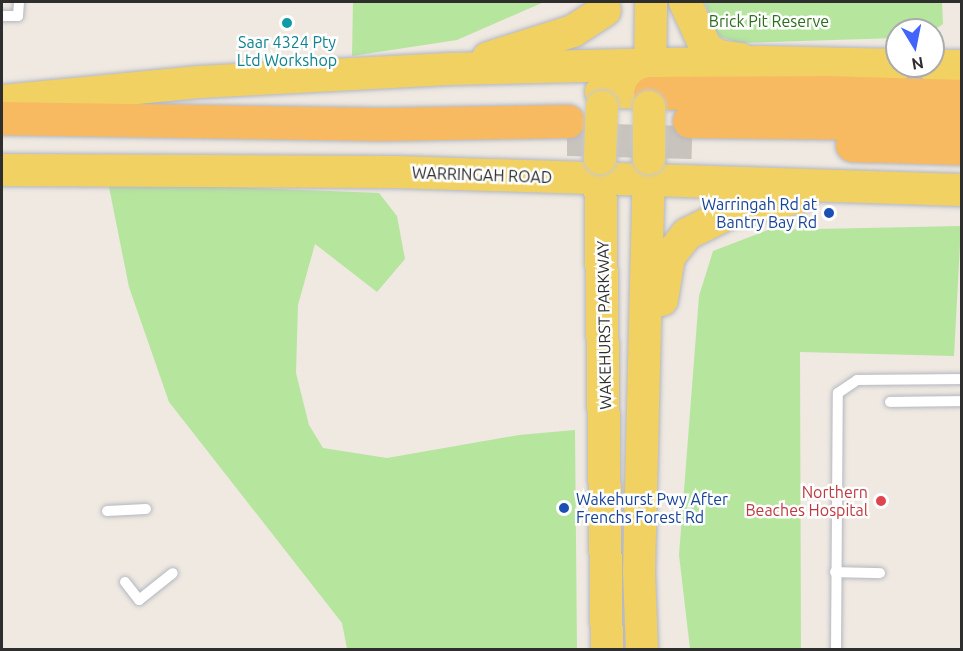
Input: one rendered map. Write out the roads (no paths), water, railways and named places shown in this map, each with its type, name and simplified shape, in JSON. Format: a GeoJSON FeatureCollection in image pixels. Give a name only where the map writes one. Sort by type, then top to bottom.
{"type":"FeatureCollection","features":[{"type":"Feature","properties":{"kind":"highway"},"geometry":{"type":"LineString","coordinates":[[650,89],[962,96]]}},
{"type":"Feature","properties":{"kind":"highway","name":"WARRINGAH ROAD"},"geometry":{"type":"LineString","coordinates":[[2,118],[381,124],[568,130],[2,138]]}},
{"type":"Feature","properties":{"kind":"highway"},"geometry":{"type":"LineString","coordinates":[[962,124],[691,132],[962,147]]}},
{"type":"Feature","properties":{"kind":"main road"},"geometry":{"type":"LineString","coordinates":[[642,650],[639,572],[651,2]]}},
{"type":"Feature","properties":{"kind":"main road"},"geometry":{"type":"LineString","coordinates":[[685,2],[698,35],[713,54],[761,62],[885,65]]}},
{"type":"Feature","properties":{"kind":"main road"},"geometry":{"type":"LineString","coordinates":[[449,69],[573,31],[605,6]]}},
{"type":"Feature","properties":{"kind":"main road","name":"WAKEHURST PARKWAY"},"geometry":{"type":"LineString","coordinates":[[605,6],[600,168],[607,650]]}},
{"type":"Feature","properties":{"kind":"main road"},"geometry":{"type":"LineString","coordinates":[[2,101],[199,82],[449,69],[602,89],[650,89],[761,62]]}},
{"type":"Feature","properties":{"kind":"main road"},"geometry":{"type":"LineString","coordinates":[[945,66],[962,66]]}},
{"type":"Feature","properties":{"kind":"main road","name":"WARRINGAH ROAD"},"geometry":{"type":"LineString","coordinates":[[2,170],[397,172],[600,168],[648,169],[830,186],[962,190]]}},
{"type":"Feature","properties":{"kind":"main road"},"geometry":{"type":"LineString","coordinates":[[643,369],[660,336],[666,264],[681,238],[729,213],[808,196],[830,186]]}},
{"type":"Feature","properties":{"kind":"lane"},"geometry":{"type":"LineString","coordinates":[[2,16],[18,16],[19,2]]}},
{"type":"Feature","properties":{"kind":"lane"},"geometry":{"type":"LineString","coordinates":[[836,650],[838,393],[857,380],[962,380]]}},
{"type":"Feature","properties":{"kind":"lane"},"geometry":{"type":"LineString","coordinates":[[890,402],[962,401]]}},
{"type":"Feature","properties":{"kind":"lane"},"geometry":{"type":"LineString","coordinates":[[107,511],[146,509]]}},
{"type":"Feature","properties":{"kind":"lane"},"geometry":{"type":"LineString","coordinates":[[835,572],[880,573]]}},
{"type":"Feature","properties":{"kind":"lane"},"geometry":{"type":"LineString","coordinates":[[125,582],[139,600],[173,573]]}},
{"type":"Feature","properties":{"kind":"tunnel"},"geometry":{"type":"LineString","coordinates":[[567,139],[692,142]]}},
{"type":"Feature","properties":{"kind":"place","name":"Saar 4324 Pty Ltd Workshop"},"geometry":{"type":"Point","coordinates":[287,23]}},
{"type":"Feature","properties":{"kind":"place","name":"Warringah Rd at Bantry Bay Rd"},"geometry":{"type":"Point","coordinates":[829,213]}},
{"type":"Feature","properties":{"kind":"place","name":"Northern Beaches Hospital"},"geometry":{"type":"Point","coordinates":[881,501]}},
{"type":"Feature","properties":{"kind":"place","name":"Wakehurst Pwy After Frenchs Forest Rd"},"geometry":{"type":"Point","coordinates":[564,508]}},
{"type":"Feature","properties":{"kind":"park label","name":"Brick Pit Reserve"},"geometry":{"type":"Point","coordinates":[769,21]}}]}
